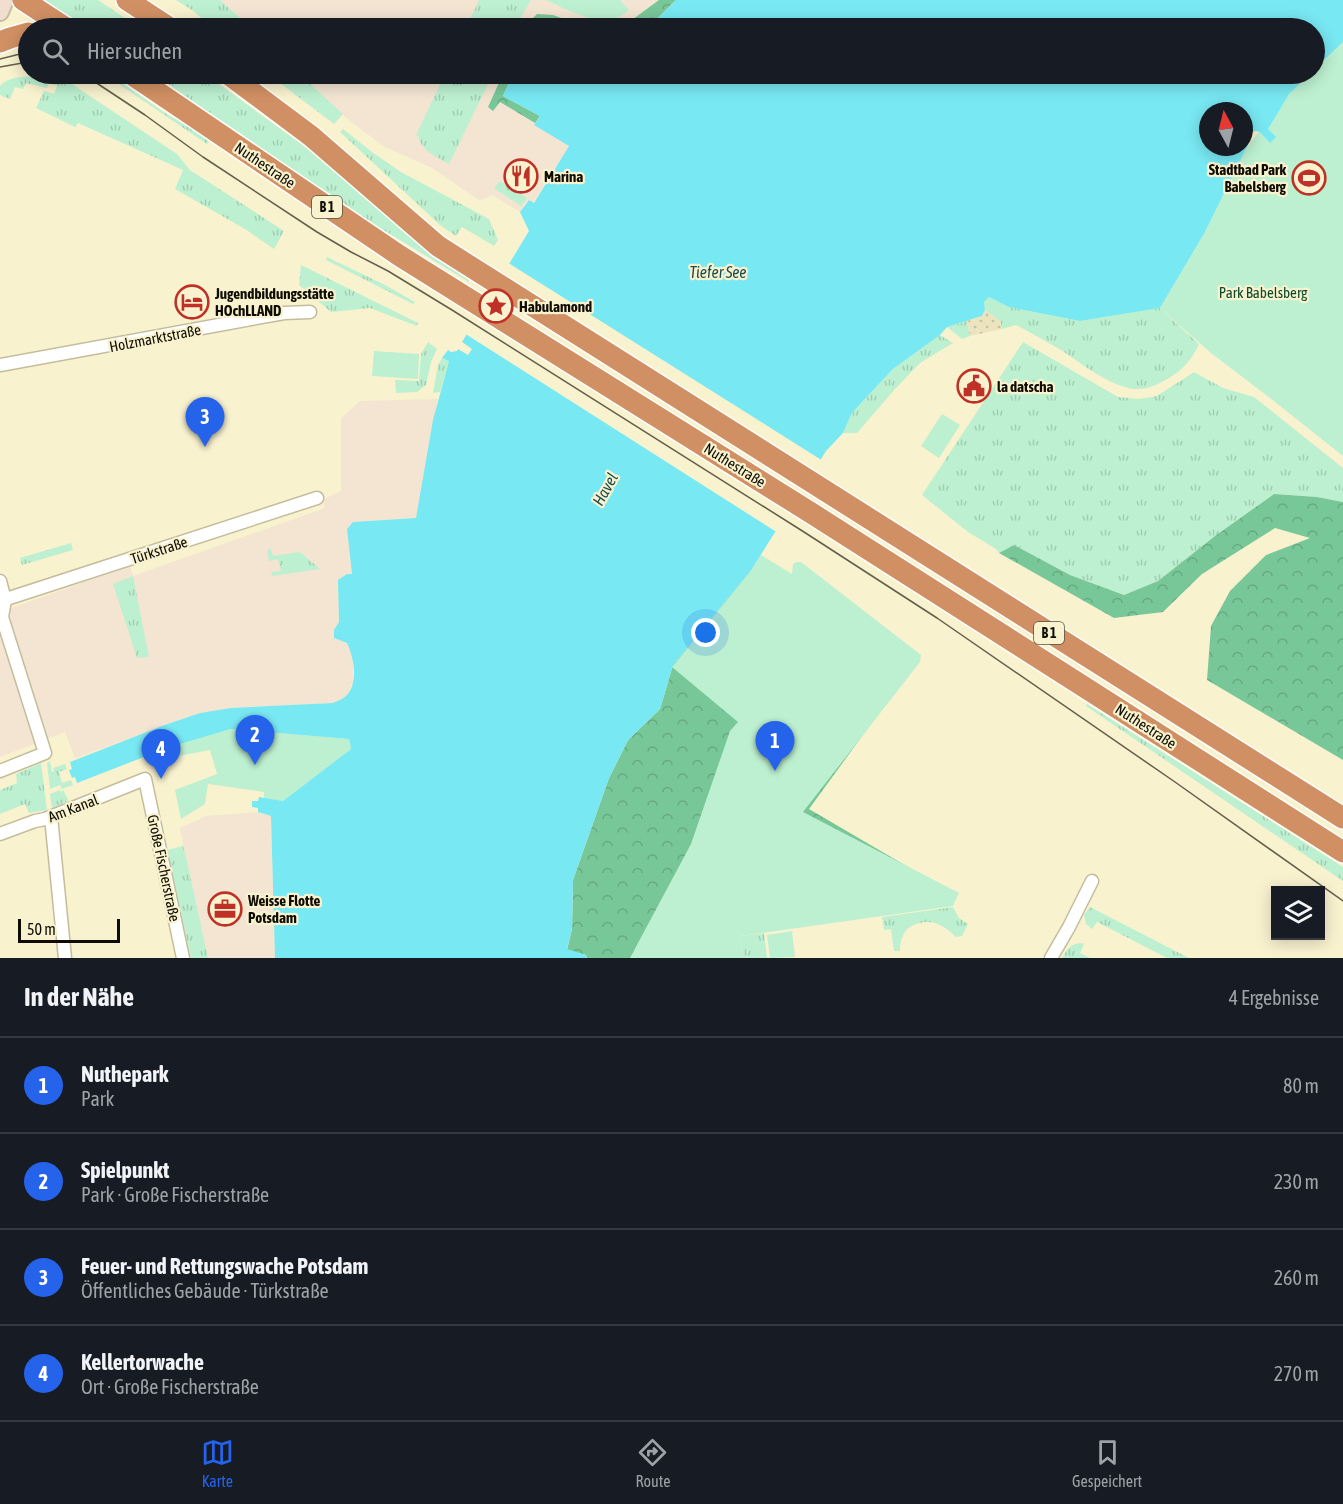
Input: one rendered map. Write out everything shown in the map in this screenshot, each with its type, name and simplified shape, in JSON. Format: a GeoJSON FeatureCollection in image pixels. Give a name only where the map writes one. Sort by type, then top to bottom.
{"type":"FeatureCollection","features":[{"type":"Feature","properties":{"kind":"highway"},"geometry":{"type":"LineString","coordinates":[[23,0],[51,18]]}},
{"type":"Feature","properties":{"kind":"highway"},"geometry":{"type":"LineString","coordinates":[[127,0],[155,18]]}},
{"type":"Feature","properties":{"kind":"highway"},"geometry":{"type":"LineString","coordinates":[[0,42],[18,36]]}},
{"type":"Feature","properties":{"kind":"highway","name":"Nuthestraße"},"geometry":{"type":"LineString","coordinates":[[146,84],[390,250],[816,516],[1343,852]]}},
{"type":"Feature","properties":{"kind":"highway","name":"Nuthestraße"},"geometry":{"type":"LineString","coordinates":[[241,84],[311,136],[430,241],[476,272],[1343,818]]}},
{"type":"Feature","properties":{"kind":"street"},"geometry":{"type":"LineString","coordinates":[[0,12],[5,0]]}},
{"type":"Feature","properties":{"kind":"street","name":"Holzmarktstraße"},"geometry":{"type":"LineString","coordinates":[[0,365],[284,314],[310,312]]}},
{"type":"Feature","properties":{"kind":"street","name":"Türkstraße"},"geometry":{"type":"LineString","coordinates":[[2,600],[317,498]]}},
{"type":"Feature","properties":{"kind":"street"},"geometry":{"type":"LineString","coordinates":[[0,581],[2,617],[45,753],[0,771]]}},
{"type":"Feature","properties":{"kind":"street","name":"Am Kanal"},"geometry":{"type":"LineString","coordinates":[[0,834],[51,817],[145,779]]}},
{"type":"Feature","properties":{"kind":"street","name":"Große Fischerstraße"},"geometry":{"type":"LineString","coordinates":[[145,779],[183,958]]}},
{"type":"Feature","properties":{"kind":"street"},"geometry":{"type":"LineString","coordinates":[[51,817],[65,958]]}},
{"type":"Feature","properties":{"kind":"street"},"geometry":{"type":"LineString","coordinates":[[1051,958],[1092,880]]}},
{"type":"Feature","properties":{"kind":"shaded area"},"geometry":{"type":"Polygon","coordinates":[[[220,0],[676,0],[658,18],[240,18],[220,0]]]}},
{"type":"Feature","properties":{"kind":"shaded area"},"geometry":{"type":"Polygon","coordinates":[[[310,84],[508,84],[503,96],[540,116],[535,125],[569,146],[533,203],[528,200],[520,212],[492,195],[480,201],[432,168],[385,147],[351,122],[310,84]]]}},
{"type":"Feature","properties":{"kind":"shaded area"},"geometry":{"type":"Polygon","coordinates":[[[438,399],[416,518],[353,522],[347,529],[352,574],[338,592],[339,622],[334,631],[334,638],[347,643],[353,656],[353,682],[346,697],[333,703],[231,708],[200,713],[75,758],[65,732],[0,757],[0,612],[130,566],[133,576],[325,508],[322,500],[341,491],[341,418],[360,401],[438,399]]]}},
{"type":"Feature","properties":{"kind":"shaded area"},"geometry":{"type":"Polygon","coordinates":[[[258,812],[271,816],[275,958],[208,958],[180,828],[206,816],[258,812]]]}},
{"type":"Feature","properties":{"kind":"green space"},"geometry":{"type":"Polygon","coordinates":[[[44,0],[98,0],[125,18],[72,18],[44,0]]]}},
{"type":"Feature","properties":{"kind":"green space"},"geometry":{"type":"Polygon","coordinates":[[[176,0],[220,0],[240,18],[201,18],[176,0]]]}},
{"type":"Feature","properties":{"kind":"green space"},"geometry":{"type":"Polygon","coordinates":[[[479,0],[531,0],[520,18],[471,18],[479,0]]]}},
{"type":"Feature","properties":{"kind":"green space"},"geometry":{"type":"Polygon","coordinates":[[[546,0],[620,0],[629,10],[612,18],[593,18],[577,14],[546,0]]]}},
{"type":"Feature","properties":{"kind":"green space"},"geometry":{"type":"Polygon","coordinates":[[[659,0],[676,0],[658,18],[635,18],[659,0]]]}},
{"type":"Feature","properties":{"kind":"green space"},"geometry":{"type":"Polygon","coordinates":[[[537,14],[561,18],[533,18],[537,14]]]}},
{"type":"Feature","properties":{"kind":"green space","name":"Park Babelsberg"},"geometry":{"type":"Polygon","coordinates":[[[1343,42],[1343,456],[1211,353],[1160,308],[1205,232],[1243,156],[1253,156],[1253,139],[1300,84],[1325,84],[1325,60],[1343,42]]]}},
{"type":"Feature","properties":{"kind":"green space"},"geometry":{"type":"Polygon","coordinates":[[[18,78],[18,84],[26,84],[23,89],[15,87],[10,99],[0,95],[0,86],[18,78]]]}},
{"type":"Feature","properties":{"kind":"green space"},"geometry":{"type":"Polygon","coordinates":[[[30,84],[49,84],[47,88],[30,84]]]}},
{"type":"Feature","properties":{"kind":"green space"},"geometry":{"type":"Polygon","coordinates":[[[52,84],[72,84],[177,154],[190,170],[284,231],[274,249],[245,229],[175,189],[183,170],[78,123],[75,127],[36,108],[44,91],[54,94],[57,86],[52,84]]]}},
{"type":"Feature","properties":{"kind":"green space"},"geometry":{"type":"Polygon","coordinates":[[[119,84],[123,84],[168,115],[211,138],[207,144],[119,84]]]}},
{"type":"Feature","properties":{"kind":"green space"},"geometry":{"type":"Polygon","coordinates":[[[169,84],[219,84],[304,146],[405,233],[469,282],[367,220],[235,133],[169,84]]]}},
{"type":"Feature","properties":{"kind":"green space"},"geometry":{"type":"Polygon","coordinates":[[[281,84],[310,84],[343,114],[334,124],[281,84]]]}},
{"type":"Feature","properties":{"kind":"green space"},"geometry":{"type":"Polygon","coordinates":[[[440,84],[488,84],[449,164],[426,150],[416,135],[440,84]]]}},
{"type":"Feature","properties":{"kind":"green space"},"geometry":{"type":"Polygon","coordinates":[[[498,84],[508,84],[503,96],[540,116],[535,123],[500,102],[493,111],[488,107],[498,84]]]}},
{"type":"Feature","properties":{"kind":"green space"},"geometry":{"type":"Polygon","coordinates":[[[343,129],[401,172],[489,219],[498,240],[494,246],[462,227],[456,236],[440,225],[340,132],[343,129]]]}},
{"type":"Feature","properties":{"kind":"green space"},"geometry":{"type":"Polygon","coordinates":[[[500,181],[527,198],[521,206],[494,188],[500,181]]]}},
{"type":"Feature","properties":{"kind":"green space"},"geometry":{"type":"Polygon","coordinates":[[[327,257],[415,302],[413,304],[326,260],[327,257]]]}},
{"type":"Feature","properties":{"kind":"green space"},"geometry":{"type":"Polygon","coordinates":[[[301,265],[418,323],[417,326],[370,308],[331,312],[299,285],[301,265]]]}},
{"type":"Feature","properties":{"kind":"green space"},"geometry":{"type":"Polygon","coordinates":[[[989,297],[1009,307],[1080,321],[1160,308],[1199,344],[1187,363],[1169,378],[1144,389],[1125,387],[1096,374],[1061,350],[1016,325],[1002,329],[1000,321],[985,310],[984,302],[989,297]]]}},
{"type":"Feature","properties":{"kind":"green space"},"geometry":{"type":"Polygon","coordinates":[[[967,321],[970,336],[962,339],[947,327],[967,321]]]}},
{"type":"Feature","properties":{"kind":"green space"},"geometry":{"type":"Polygon","coordinates":[[[940,335],[953,343],[920,363],[857,433],[843,433],[852,413],[893,369],[940,335]]]}},
{"type":"Feature","properties":{"kind":"green space"},"geometry":{"type":"Polygon","coordinates":[[[428,342],[437,349],[431,362],[426,385],[417,392],[396,393],[395,380],[419,381],[421,354],[428,342]]]}},
{"type":"Feature","properties":{"kind":"green space"},"geometry":{"type":"Polygon","coordinates":[[[1023,342],[1118,397],[1139,399],[1157,396],[1194,372],[1223,388],[1254,397],[1343,468],[1343,502],[1317,497],[1274,494],[1158,581],[1124,595],[1070,575],[1014,545],[999,553],[968,532],[922,495],[1023,342]]]}},
{"type":"Feature","properties":{"kind":"green space"},"geometry":{"type":"Polygon","coordinates":[[[374,351],[419,354],[418,379],[372,376],[374,351]]]}},
{"type":"Feature","properties":{"kind":"green space"},"geometry":{"type":"Polygon","coordinates":[[[442,358],[449,361],[440,392],[433,393],[438,365],[442,358]]]}},
{"type":"Feature","properties":{"kind":"green space"},"geometry":{"type":"Polygon","coordinates":[[[942,414],[960,425],[939,458],[921,446],[942,414]]]}},
{"type":"Feature","properties":{"kind":"green space"},"geometry":{"type":"Polygon","coordinates":[[[1274,494],[1317,497],[1343,502],[1343,760],[1207,680],[1211,626],[1230,591],[1266,555],[1310,538],[1275,528],[1202,574],[1163,612],[1114,618],[999,553],[1014,545],[1070,575],[1124,595],[1158,581],[1274,494]]]}},
{"type":"Feature","properties":{"kind":"green space"},"geometry":{"type":"Polygon","coordinates":[[[71,543],[73,550],[22,565],[20,558],[71,543]]]}},
{"type":"Feature","properties":{"kind":"green space"},"geometry":{"type":"Polygon","coordinates":[[[271,549],[273,556],[300,552],[320,569],[272,576],[271,572],[281,571],[278,559],[269,561],[267,550],[271,549]]]}},
{"type":"Feature","properties":{"kind":"green space"},"geometry":{"type":"Polygon","coordinates":[[[761,555],[792,574],[793,564],[801,562],[921,655],[920,662],[803,812],[959,893],[953,906],[740,936],[743,958],[630,958],[691,844],[730,731],[738,722],[672,667],[761,555]]]}},
{"type":"Feature","properties":{"kind":"green space"},"geometry":{"type":"Polygon","coordinates":[[[752,569],[900,684],[809,809],[956,895],[732,930],[734,958],[587,958],[586,955],[567,950],[572,929],[573,880],[609,778],[628,740],[660,709],[673,665],[752,569]]]}},
{"type":"Feature","properties":{"kind":"green space"},"geometry":{"type":"Polygon","coordinates":[[[133,576],[149,657],[137,658],[113,584],[133,576]]]}},
{"type":"Feature","properties":{"kind":"green space"},"geometry":{"type":"Polygon","coordinates":[[[1087,704],[1343,867],[1343,881],[1086,706],[1087,704]]]}},
{"type":"Feature","properties":{"kind":"green space"},"geometry":{"type":"Polygon","coordinates":[[[231,729],[349,739],[351,749],[283,801],[264,798],[264,792],[208,784],[205,804],[181,819],[175,790],[217,774],[210,750],[168,758],[167,748],[231,729]]]}},
{"type":"Feature","properties":{"kind":"green space"},"geometry":{"type":"Polygon","coordinates":[[[50,761],[52,772],[53,768],[65,764],[67,769],[59,772],[62,783],[71,780],[73,785],[62,789],[60,785],[50,789],[47,763],[50,761]]]}},
{"type":"Feature","properties":{"kind":"green space"},"geometry":{"type":"Polygon","coordinates":[[[41,763],[47,810],[29,813],[25,804],[0,814],[0,790],[17,783],[16,774],[41,763]]]}},
{"type":"Feature","properties":{"kind":"green space"},"geometry":{"type":"Polygon","coordinates":[[[60,790],[61,792],[63,790],[68,801],[52,808],[50,794],[60,790]]]}},
{"type":"Feature","properties":{"kind":"green space"},"geometry":{"type":"Polygon","coordinates":[[[183,846],[208,958],[191,958],[167,850],[183,846]]]}},
{"type":"Feature","properties":{"kind":"green space"},"geometry":{"type":"Polygon","coordinates":[[[953,907],[959,918],[968,924],[962,936],[956,937],[936,923],[921,922],[905,932],[900,951],[894,951],[891,929],[884,930],[882,917],[953,907]]]}},
{"type":"Feature","properties":{"kind":"green space"},"geometry":{"type":"Polygon","coordinates":[[[1090,907],[1189,958],[1167,958],[1097,922],[1092,929],[1086,924],[1084,915],[1090,907]]]}},
{"type":"Feature","properties":{"kind":"green space"},"geometry":{"type":"Polygon","coordinates":[[[792,931],[795,957],[770,958],[767,935],[792,931]]]}},
{"type":"Feature","properties":{"kind":"green space"},"geometry":{"type":"Polygon","coordinates":[[[764,933],[767,958],[743,958],[740,936],[764,933]]]}},
{"type":"Feature","properties":{"kind":"green space"},"geometry":{"type":"Polygon","coordinates":[[[1084,944],[1080,953],[1090,958],[1062,958],[1070,947],[1084,944]]]}},
{"type":"Feature","properties":{"kind":"sand"},"geometry":{"type":"Polygon","coordinates":[[[985,310],[1000,321],[1002,329],[970,336],[967,321],[982,316],[985,310]]]}},
{"type":"Feature","properties":{"kind":"water"},"geometry":{"type":"Polygon","coordinates":[[[676,0],[1343,0],[1343,42],[1325,59],[1325,18],[658,18],[676,0]]]}},
{"type":"Feature","properties":{"kind":"water","name":"Tiefer See"},"geometry":{"type":"Polygon","coordinates":[[[508,84],[1300,84],[1289,94],[1268,129],[1276,137],[1270,143],[1260,132],[1253,132],[1253,102],[1199,102],[1199,156],[1243,156],[1205,232],[1160,308],[1080,321],[1009,307],[989,297],[984,302],[985,310],[982,316],[947,327],[940,335],[893,369],[852,413],[843,433],[826,451],[752,569],[673,665],[660,709],[628,740],[609,778],[573,880],[572,929],[567,949],[586,955],[587,958],[275,958],[271,816],[258,812],[258,808],[252,807],[252,801],[258,801],[259,797],[283,801],[351,749],[349,739],[231,729],[167,748],[77,783],[69,770],[72,769],[70,762],[200,713],[231,708],[333,703],[345,697],[353,684],[352,656],[347,643],[334,638],[334,630],[339,622],[338,580],[347,574],[352,574],[347,529],[353,522],[416,518],[433,420],[449,361],[442,358],[448,350],[451,352],[458,349],[468,355],[472,349],[462,342],[529,231],[520,212],[529,200],[534,203],[569,146],[534,125],[540,116],[503,96],[508,84]]]}},
{"type":"Feature","properties":{"kind":"pier"},"geometry":{"type":"Polygon","coordinates":[[[507,262],[823,461],[778,533],[464,333],[507,262]]]}},
{"type":"Feature","properties":{"kind":"tram line"},"geometry":{"type":"LineString","coordinates":[[0,59],[18,54]]}},
{"type":"Feature","properties":{"kind":"tram line"},"geometry":{"type":"LineString","coordinates":[[0,67],[18,64]]}},
{"type":"Feature","properties":{"kind":"tram line"},"geometry":{"type":"LineString","coordinates":[[98,84],[317,232],[452,310],[937,618],[1343,901]]}},
{"type":"Feature","properties":{"kind":"place","name":"Marina"},"geometry":{"type":"Point","coordinates":[521,176]}},
{"type":"Feature","properties":{"kind":"place","name":"Stadtbad Park Babelsberg"},"geometry":{"type":"Point","coordinates":[1309,178]}},
{"type":"Feature","properties":{"kind":"place","name":"Jugendbildungsstätte HOchLLAND"},"geometry":{"type":"Point","coordinates":[192,302]}},
{"type":"Feature","properties":{"kind":"place","name":"Habulamond"},"geometry":{"type":"Point","coordinates":[496,306]}},
{"type":"Feature","properties":{"kind":"place","name":"la datscha"},"geometry":{"type":"Point","coordinates":[974,386]}},
{"type":"Feature","properties":{"kind":"place","name":"Feuer- und Rettungswache Potsdam"},"geometry":{"type":"Point","coordinates":[205,447]}},
{"type":"Feature","properties":{"kind":"place","name":"Spielpunkt"},"geometry":{"type":"Point","coordinates":[255,765]}},
{"type":"Feature","properties":{"kind":"place","name":"Nuthepark"},"geometry":{"type":"Point","coordinates":[775,771]}},
{"type":"Feature","properties":{"kind":"place","name":"Kellertorwache"},"geometry":{"type":"Point","coordinates":[161,779]}},
{"type":"Feature","properties":{"kind":"place","name":"Weisse Flotte Potsdam"},"geometry":{"type":"Point","coordinates":[225,909]}},
{"type":"Feature","properties":{"kind":"water label","name":"Havel"},"geometry":{"type":"Point","coordinates":[605,489]}}]}
